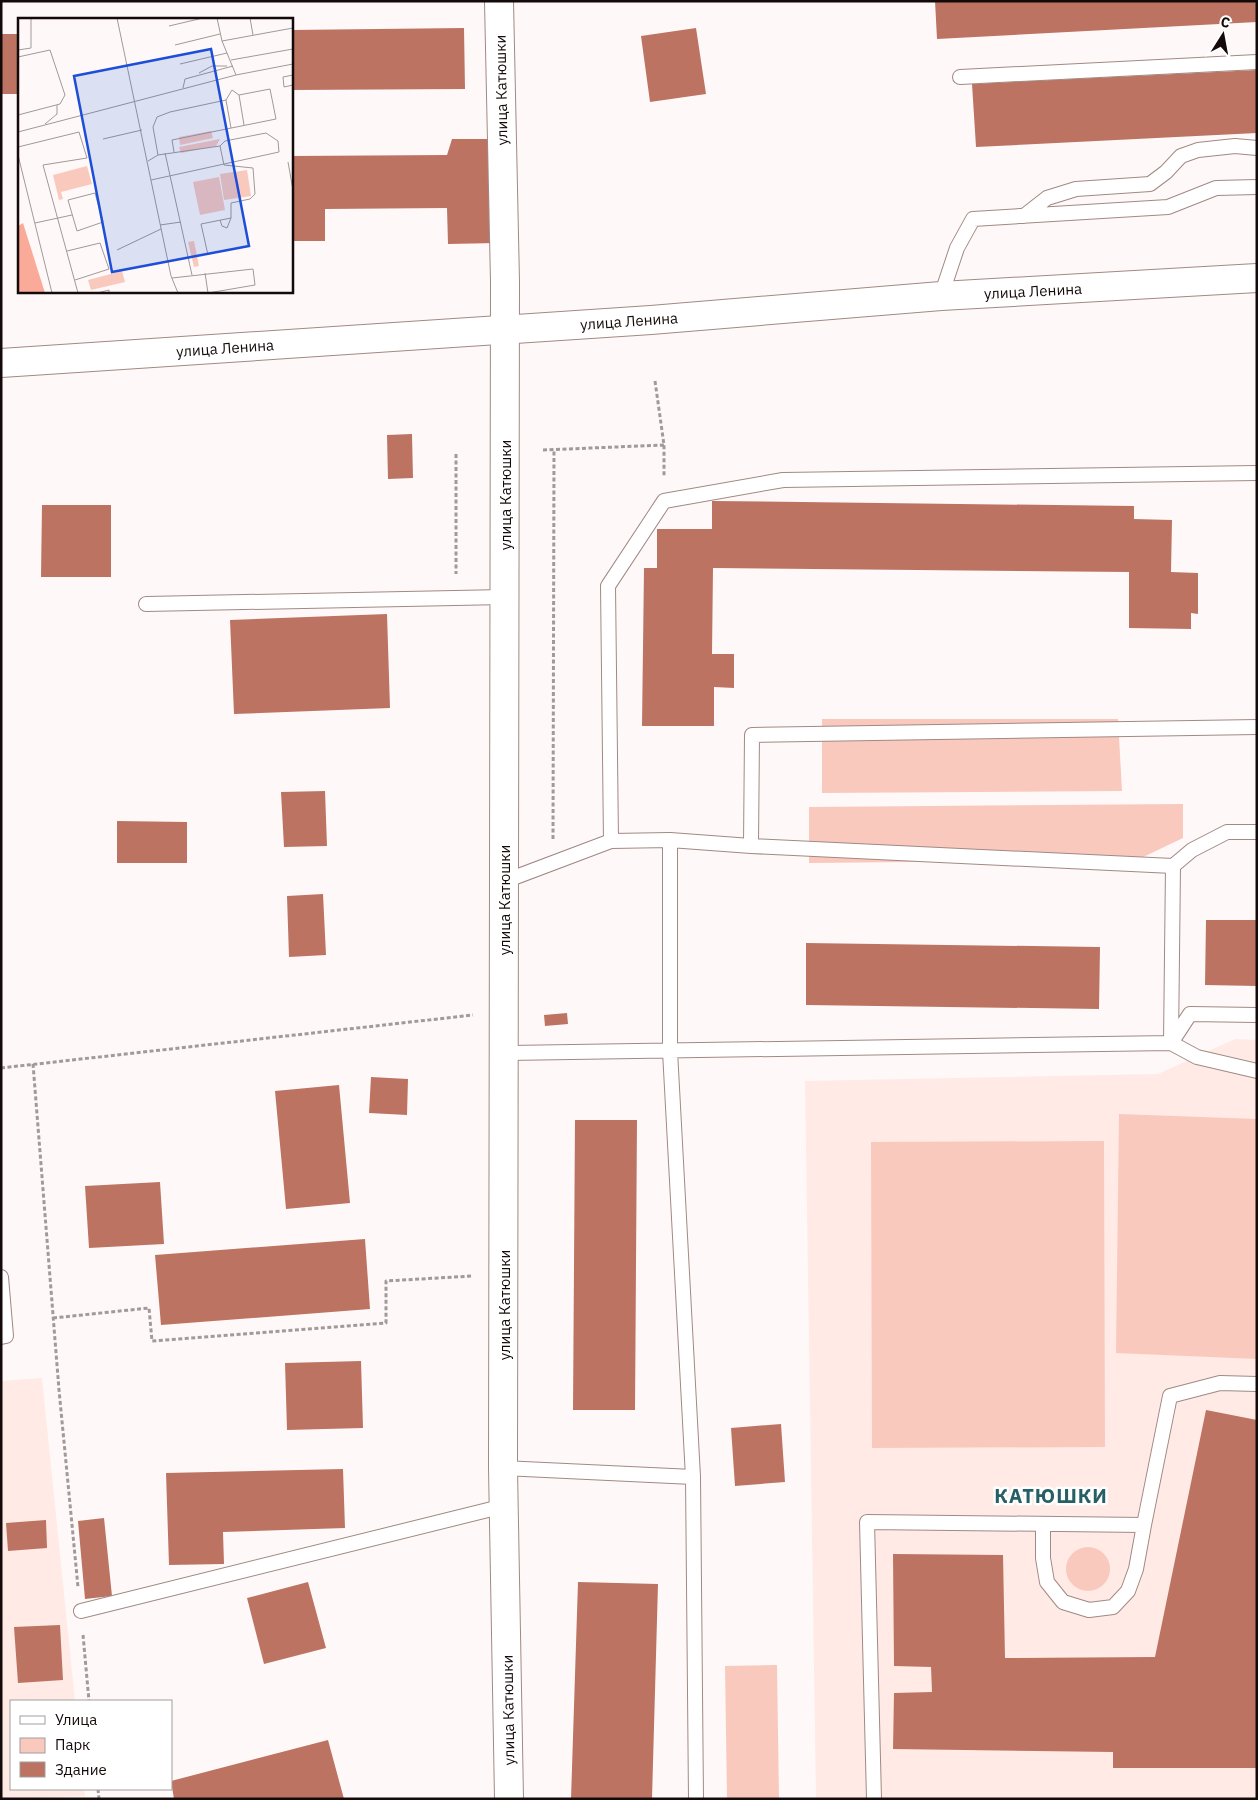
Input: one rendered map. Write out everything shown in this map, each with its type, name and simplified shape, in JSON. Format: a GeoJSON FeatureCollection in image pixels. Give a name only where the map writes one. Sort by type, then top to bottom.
{"type":"FeatureCollection","features":[{"type":"Feature","properties":{"kind":"street","name":"улица Катюшки"},"geometry":{"type":"LineString","coordinates":[[500,1],[505,282],[503,330],[505,597],[503,1468],[509,1799]]}},
{"type":"Feature","properties":{"kind":"street","name":"улица Ленина"},"geometry":{"type":"LineString","coordinates":[[1,363],[503,330],[941,296],[1257,278]]}},
{"type":"Feature","properties":{"kind":"lane"},"geometry":{"type":"LineString","coordinates":[[960,77],[1257,62]]}},
{"type":"Feature","properties":{"kind":"lane"},"geometry":{"type":"LineString","coordinates":[[1024,216],[1046,198],[1076,189],[1150,184],[1166,172],[1181,156],[1198,150],[1235,146],[1257,148]]}},
{"type":"Feature","properties":{"kind":"lane"},"geometry":{"type":"LineString","coordinates":[[941,296],[957,248],[973,219],[1168,207],[1216,188],[1257,187]]}},
{"type":"Feature","properties":{"kind":"lane"},"geometry":{"type":"LineString","coordinates":[[611,841],[608,586],[664,501],[783,480],[1257,473]]}},
{"type":"Feature","properties":{"kind":"lane"},"geometry":{"type":"LineString","coordinates":[[146,604],[505,597]]}},
{"type":"Feature","properties":{"kind":"lane"},"geometry":{"type":"LineString","coordinates":[[750,846],[752,735],[1257,727]]}},
{"type":"Feature","properties":{"kind":"lane"},"geometry":{"type":"LineString","coordinates":[[505,881],[611,841],[670,840],[750,846],[1173,866],[1192,850],[1227,832],[1257,832]]}},
{"type":"Feature","properties":{"kind":"lane"},"geometry":{"type":"LineString","coordinates":[[670,840],[670,1051],[692,1477],[696,1799]]}},
{"type":"Feature","properties":{"kind":"lane"},"geometry":{"type":"LineString","coordinates":[[1171,1043],[1173,866]]}},
{"type":"Feature","properties":{"kind":"lane"},"geometry":{"type":"LineString","coordinates":[[1171,1043],[1190,1014],[1257,1015]]}},
{"type":"Feature","properties":{"kind":"lane"},"geometry":{"type":"LineString","coordinates":[[504,1053],[1171,1043],[1197,1057],[1257,1071]]}},
{"type":"Feature","properties":{"kind":"lane"},"geometry":{"type":"LineString","coordinates":[[1,1277],[6,1336],[1,1337]]}},
{"type":"Feature","properties":{"kind":"lane"},"geometry":{"type":"LineString","coordinates":[[1043,1524],[1043,1558],[1047,1582],[1063,1602],[1089,1610],[1113,1607],[1128,1591],[1136,1569],[1170,1396],[1220,1383],[1257,1384]]}},
{"type":"Feature","properties":{"kind":"lane"},"geometry":{"type":"LineString","coordinates":[[503,1468],[692,1477]]}},
{"type":"Feature","properties":{"kind":"lane"},"geometry":{"type":"LineString","coordinates":[[80,1611],[504,1506]]}},
{"type":"Feature","properties":{"kind":"lane"},"geometry":{"type":"LineString","coordinates":[[874,1799],[867,1522],[1144,1525]]}},
{"type":"Feature","properties":{"kind":"path"},"geometry":{"type":"LineString","coordinates":[[655,381],[664,445],[664,501]]}},
{"type":"Feature","properties":{"kind":"path"},"geometry":{"type":"LineString","coordinates":[[543,450],[664,445]]}},
{"type":"Feature","properties":{"kind":"path"},"geometry":{"type":"LineString","coordinates":[[552,863],[554,449]]}},
{"type":"Feature","properties":{"kind":"path"},"geometry":{"type":"LineString","coordinates":[[456,454],[457,598]]}},
{"type":"Feature","properties":{"kind":"path"},"geometry":{"type":"LineString","coordinates":[[1,1068],[504,1012]]}},
{"type":"Feature","properties":{"kind":"path"},"geometry":{"type":"LineString","coordinates":[[33,1064],[53,1318],[90,1700]]}},
{"type":"Feature","properties":{"kind":"path"},"geometry":{"type":"LineString","coordinates":[[53,1318],[150,1308],[152,1341],[386,1324],[386,1281],[504,1275]]}},
{"type":"Feature","properties":{"kind":"shaded area"},"geometry":{"type":"Polygon","coordinates":[[[1235,1039],[1257,1040],[1257,1799],[816,1799],[805,1081],[1158,1074],[1235,1039]]]}},
{"type":"Feature","properties":{"kind":"shaded area"},"geometry":{"type":"Polygon","coordinates":[[[42,1378],[75,1700],[10,1700],[10,1790],[84,1790],[85,1796],[1,1799],[1,1381],[42,1378]]]}},
{"type":"Feature","properties":{"kind":"green space"},"geometry":{"type":"Polygon","coordinates":[[[822,719],[1118,719],[1122,791],[822,793],[822,719]]]}},
{"type":"Feature","properties":{"kind":"green space"},"geometry":{"type":"Polygon","coordinates":[[[1183,804],[1183,838],[1137,860],[809,863],[809,807],[1183,804]]]}},
{"type":"Feature","properties":{"kind":"green space"},"geometry":{"type":"Polygon","coordinates":[[[1119,1114],[1257,1119],[1257,1359],[1116,1353],[1119,1114]]]}},
{"type":"Feature","properties":{"kind":"green space"},"geometry":{"type":"Polygon","coordinates":[[[1104,1141],[1105,1447],[872,1448],[871,1142],[1104,1141]]]}},
{"type":"Feature","properties":{"kind":"green space"},"geometry":{"type":"Polygon","coordinates":[[[1092,1547],[1104,1553],[1109,1560],[1109,1578],[1104,1585],[1097,1590],[1084,1591],[1072,1585],[1067,1578],[1066,1565],[1072,1553],[1079,1548],[1092,1547]]]}},
{"type":"Feature","properties":{"kind":"green space"},"geometry":{"type":"Polygon","coordinates":[[[777,1665],[779,1799],[727,1799],[725,1666],[777,1665]]]}},
{"type":"Feature","properties":{"kind":"building"},"geometry":{"type":"Polygon","coordinates":[[[935,1],[1257,1],[1257,22],[937,39],[935,1]]]}},
{"type":"Feature","properties":{"kind":"building"},"geometry":{"type":"Polygon","coordinates":[[[464,28],[465,89],[292,90],[292,30],[464,28]]]}},
{"type":"Feature","properties":{"kind":"building"},"geometry":{"type":"Polygon","coordinates":[[[696,28],[706,94],[650,102],[641,36],[696,28]]]}},
{"type":"Feature","properties":{"kind":"building"},"geometry":{"type":"Polygon","coordinates":[[[1,34],[18,34],[18,94],[1,94],[1,34]]]}},
{"type":"Feature","properties":{"kind":"building"},"geometry":{"type":"Polygon","coordinates":[[[1257,70],[1257,133],[976,147],[972,84],[1257,70]]]}},
{"type":"Feature","properties":{"kind":"building"},"geometry":{"type":"Polygon","coordinates":[[[452,139],[496,139],[497,243],[448,244],[447,208],[325,209],[325,241],[292,241],[292,156],[447,155],[452,139]]]}},
{"type":"Feature","properties":{"kind":"building"},"geometry":{"type":"Polygon","coordinates":[[[412,434],[413,478],[388,479],[387,435],[412,434]]]}},
{"type":"Feature","properties":{"kind":"building"},"geometry":{"type":"Polygon","coordinates":[[[712,501],[1134,506],[1134,519],[1172,520],[1171,572],[1198,573],[1198,614],[1191,613],[1191,629],[1129,628],[1129,572],[713,568],[712,654],[734,654],[734,688],[714,687],[714,726],[642,726],[644,568],[657,568],[657,529],[712,529],[712,501]]]}},
{"type":"Feature","properties":{"kind":"building"},"geometry":{"type":"Polygon","coordinates":[[[42,505],[111,505],[111,577],[41,577],[42,505]]]}},
{"type":"Feature","properties":{"kind":"building"},"geometry":{"type":"Polygon","coordinates":[[[387,614],[390,708],[234,714],[230,620],[387,614]]]}},
{"type":"Feature","properties":{"kind":"building"},"geometry":{"type":"Polygon","coordinates":[[[325,791],[327,846],[284,847],[281,792],[325,791]]]}},
{"type":"Feature","properties":{"kind":"building"},"geometry":{"type":"Polygon","coordinates":[[[117,821],[187,822],[187,863],[117,863],[117,821]]]}},
{"type":"Feature","properties":{"kind":"building"},"geometry":{"type":"Polygon","coordinates":[[[323,894],[326,955],[289,957],[287,896],[323,894]]]}},
{"type":"Feature","properties":{"kind":"building"},"geometry":{"type":"Polygon","coordinates":[[[1206,920],[1257,920],[1257,986],[1205,985],[1206,920]]]}},
{"type":"Feature","properties":{"kind":"building"},"geometry":{"type":"Polygon","coordinates":[[[806,943],[1100,947],[1099,1009],[806,1005],[806,943]]]}},
{"type":"Feature","properties":{"kind":"building"},"geometry":{"type":"Polygon","coordinates":[[[567,1013],[568,1024],[545,1026],[544,1015],[567,1013]]]}},
{"type":"Feature","properties":{"kind":"building"},"geometry":{"type":"Polygon","coordinates":[[[371,1077],[408,1079],[407,1115],[369,1113],[371,1077]]]}},
{"type":"Feature","properties":{"kind":"building"},"geometry":{"type":"Polygon","coordinates":[[[339,1085],[350,1203],[286,1209],[275,1091],[339,1085]]]}},
{"type":"Feature","properties":{"kind":"building"},"geometry":{"type":"Polygon","coordinates":[[[575,1120],[637,1120],[635,1410],[573,1410],[575,1120]]]}},
{"type":"Feature","properties":{"kind":"building"},"geometry":{"type":"Polygon","coordinates":[[[160,1182],[164,1244],[89,1248],[85,1186],[160,1182]]]}},
{"type":"Feature","properties":{"kind":"building"},"geometry":{"type":"Polygon","coordinates":[[[365,1239],[370,1309],[161,1325],[155,1255],[365,1239]]]}},
{"type":"Feature","properties":{"kind":"building"},"geometry":{"type":"Polygon","coordinates":[[[361,1361],[363,1428],[287,1430],[285,1363],[361,1361]]]}},
{"type":"Feature","properties":{"kind":"building"},"geometry":{"type":"Polygon","coordinates":[[[1206,1410],[1257,1420],[1257,1768],[1113,1768],[1113,1752],[893,1749],[894,1693],[932,1692],[931,1667],[894,1666],[893,1554],[1003,1555],[1005,1658],[1155,1657],[1206,1410]]]}},
{"type":"Feature","properties":{"kind":"building"},"geometry":{"type":"Polygon","coordinates":[[[781,1424],[785,1482],[735,1486],[731,1428],[781,1424]]]}},
{"type":"Feature","properties":{"kind":"building"},"geometry":{"type":"Polygon","coordinates":[[[343,1469],[345,1528],[223,1532],[224,1564],[169,1565],[166,1473],[343,1469]]]}},
{"type":"Feature","properties":{"kind":"building"},"geometry":{"type":"Polygon","coordinates":[[[104,1518],[112,1596],[85,1599],[78,1521],[104,1518]]]}},
{"type":"Feature","properties":{"kind":"building"},"geometry":{"type":"Polygon","coordinates":[[[46,1520],[47,1548],[8,1551],[6,1523],[46,1520]]]}},
{"type":"Feature","properties":{"kind":"building"},"geometry":{"type":"Polygon","coordinates":[[[308,1582],[326,1648],[264,1664],[247,1598],[308,1582]]]}},
{"type":"Feature","properties":{"kind":"building"},"geometry":{"type":"Polygon","coordinates":[[[578,1582],[658,1584],[652,1799],[571,1799],[578,1582]]]}},
{"type":"Feature","properties":{"kind":"building"},"geometry":{"type":"Polygon","coordinates":[[[60,1625],[63,1680],[18,1683],[14,1627],[60,1625]]]}},
{"type":"Feature","properties":{"kind":"building"},"geometry":{"type":"Polygon","coordinates":[[[328,1740],[344,1799],[174,1799],[172,1781],[328,1740]]]}},
{"type":"Feature","properties":{"kind":"district","name":"КАТЮШКИ"},"geometry":{"type":"Point","coordinates":[1051,1495]}}]}
